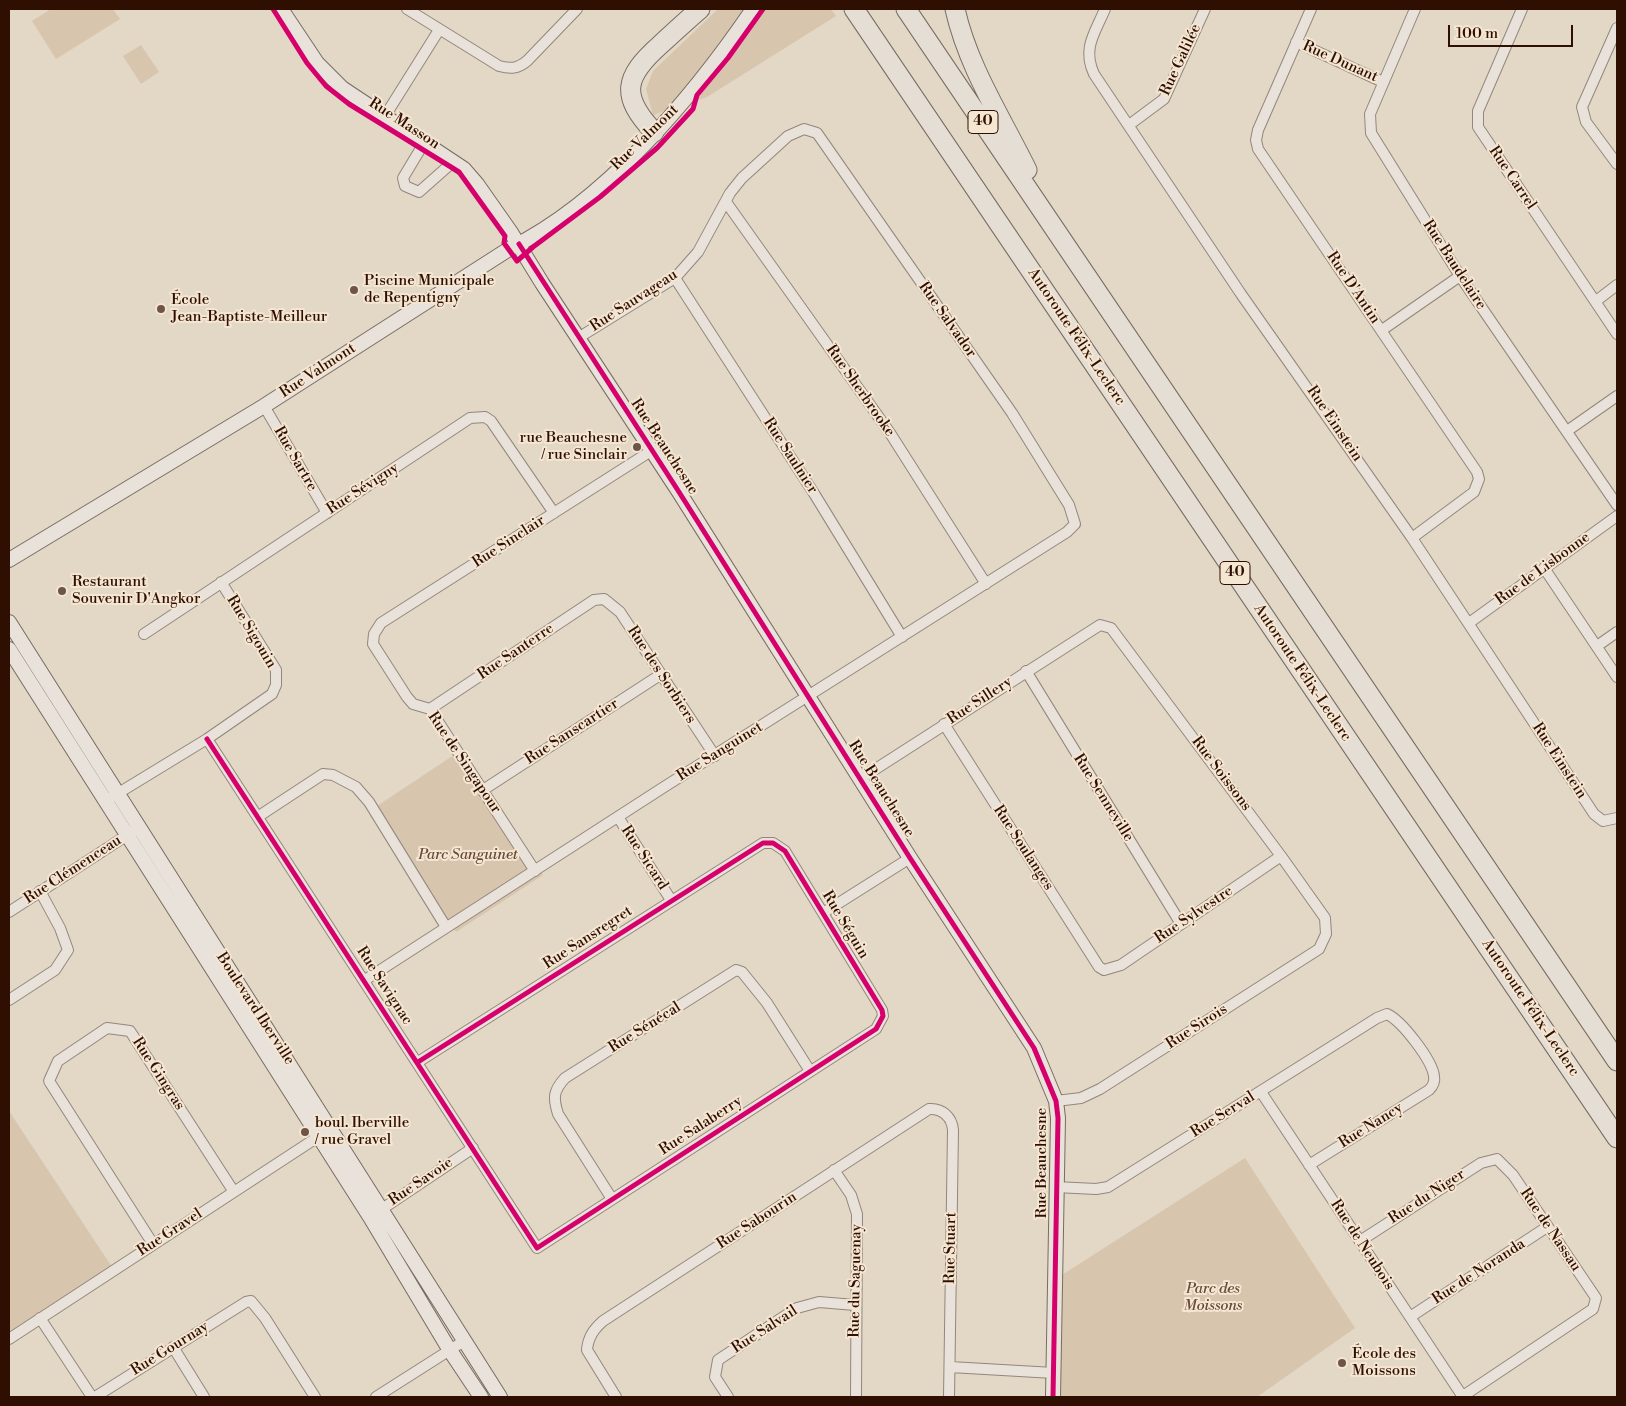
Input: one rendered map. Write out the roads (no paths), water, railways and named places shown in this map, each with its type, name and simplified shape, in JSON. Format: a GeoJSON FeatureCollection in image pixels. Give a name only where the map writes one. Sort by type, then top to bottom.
{"type":"FeatureCollection","features":[{"type":"Feature","properties":{"kind":"highway"},"geometry":{"type":"LineString","coordinates":[[654,132],[639,116],[632,102],[631,79],[642,62],[700,9]]}},
{"type":"Feature","properties":{"kind":"highway","name":"Autoroute Félix-Leclerc"},"geometry":{"type":"LineString","coordinates":[[854,9],[1617,1138]]}},
{"type":"Feature","properties":{"kind":"highway","name":"40"},"geometry":{"type":"LineString","coordinates":[[906,9],[1617,1061]]}},
{"type":"Feature","properties":{"kind":"highway"},"geometry":{"type":"LineString","coordinates":[[955,9],[962,36],[977,73],[1060,236]]}},
{"type":"Feature","properties":{"kind":"street","name":"Rue Masson"},"geometry":{"type":"LineString","coordinates":[[281,9],[328,77],[424,143],[454,161],[478,184],[518,244]]}},
{"type":"Feature","properties":{"kind":"street"},"geometry":{"type":"LineString","coordinates":[[408,9],[499,66],[511,69],[519,68],[527,61],[573,10]]}},
{"type":"Feature","properties":{"kind":"street","name":"Rue Valmont"},"geometry":{"type":"LineString","coordinates":[[9,560],[264,406],[518,244],[598,188],[654,132],[705,74],[753,9]]}},
{"type":"Feature","properties":{"kind":"street","name":"Rue Einstein"},"geometry":{"type":"LineString","coordinates":[[1105,9],[1091,41],[1088,61],[1094,74],[1241,294],[1412,538],[1594,814],[1603,821],[1617,818]]}},
{"type":"Feature","properties":{"kind":"street","name":"Rue Galilée"},"geometry":{"type":"LineString","coordinates":[[1129,125],[1164,99],[1205,9]]}},
{"type":"Feature","properties":{"kind":"street","name":"Rue D'Antin"},"geometry":{"type":"LineString","coordinates":[[1310,9],[1258,130],[1256,140],[1258,149],[1477,472],[1479,479],[1474,492],[1412,538]]}},
{"type":"Feature","properties":{"kind":"street","name":"Rue Baudelaire"},"geometry":{"type":"LineString","coordinates":[[1415,9],[1370,114],[1371,134],[1460,276],[1617,505]]}},
{"type":"Feature","properties":{"kind":"street","name":"Rue Carrel"},"geometry":{"type":"LineString","coordinates":[[1522,9],[1478,111],[1478,127],[1617,334]]}},
{"type":"Feature","properties":{"kind":"street"},"geometry":{"type":"LineString","coordinates":[[1617,28],[1582,107],[1586,122],[1617,164]]}},
{"type":"Feature","properties":{"kind":"street"},"geometry":{"type":"LineString","coordinates":[[385,116],[440,30]]}},
{"type":"Feature","properties":{"kind":"street","name":"Rue Dunant"},"geometry":{"type":"LineString","coordinates":[[1296,42],[1383,82]]}},
{"type":"Feature","properties":{"kind":"street","name":"Rue Sauvageau"},"geometry":{"type":"LineString","coordinates":[[578,338],[675,278],[698,252],[730,193],[759,162],[788,136],[804,130]]}},
{"type":"Feature","properties":{"kind":"street","name":"Rue Salvador"},"geometry":{"type":"LineString","coordinates":[[804,130],[817,134],[1012,413],[1069,505],[1075,524]]}},
{"type":"Feature","properties":{"kind":"street","name":"Rue Masson"},"geometry":{"type":"LineString","coordinates":[[424,143],[403,178],[405,186],[412,191],[419,192],[426,188],[454,161]]}},
{"type":"Feature","properties":{"kind":"street","name":"Rue Sherbrooke"},"geometry":{"type":"LineString","coordinates":[[726,202],[890,433],[986,584]]}},
{"type":"Feature","properties":{"kind":"street","name":"Rue Beauchesne"},"geometry":{"type":"LineString","coordinates":[[518,244],[652,450],[910,858],[1034,1048],[1056,1101],[1058,1118],[1055,1187],[1053,1397]]}},
{"type":"Feature","properties":{"kind":"street"},"geometry":{"type":"LineString","coordinates":[[1382,330],[1460,276]]}},
{"type":"Feature","properties":{"kind":"street","name":"Rue Saulnier"},"geometry":{"type":"LineString","coordinates":[[675,278],[815,495],[902,637]]}},
{"type":"Feature","properties":{"kind":"street"},"geometry":{"type":"LineString","coordinates":[[1596,301],[1617,284]]}},
{"type":"Feature","properties":{"kind":"street"},"geometry":{"type":"LineString","coordinates":[[1567,431],[1617,396]]}},
{"type":"Feature","properties":{"kind":"street","name":"Rue Sartre"},"geometry":{"type":"LineString","coordinates":[[264,406],[327,513]]}},
{"type":"Feature","properties":{"kind":"street","name":"Rue Sévigny"},"geometry":{"type":"LineString","coordinates":[[144,634],[470,418],[485,417],[491,421],[554,513]]}},
{"type":"Feature","properties":{"kind":"street","name":"Rue Sinclair"},"geometry":{"type":"LineString","coordinates":[[372,638],[381,623],[652,450]]}},
{"type":"Feature","properties":{"kind":"street","name":"Rue de Lisbonne"},"geometry":{"type":"LineString","coordinates":[[1469,623],[1617,516]]}},
{"type":"Feature","properties":{"kind":"street","name":"Rue Sanguinet"},"geometry":{"type":"LineString","coordinates":[[365,980],[1067,532],[1075,524]]}},
{"type":"Feature","properties":{"kind":"street"},"geometry":{"type":"LineString","coordinates":[[1544,568],[1617,676]]}},
{"type":"Feature","properties":{"kind":"street","name":"Rue Sigouin"},"geometry":{"type":"LineString","coordinates":[[105,801],[207,739],[272,694],[276,685],[276,670],[221,582]]}},
{"type":"Feature","properties":{"kind":"street","name":"Rue des Sorbiers"},"geometry":{"type":"LineString","coordinates":[[604,599],[620,612],[715,756]]}},
{"type":"Feature","properties":{"kind":"street","name":"Rue Santerre"},"geometry":{"type":"LineString","coordinates":[[430,709],[594,600],[604,599]]}},
{"type":"Feature","properties":{"kind":"street","name":"Boulevard Iberville"},"geometry":{"type":"LineString","coordinates":[[9,622],[117,794],[132,832],[318,1136],[376,1213],[500,1397]]}},
{"type":"Feature","properties":{"kind":"street","name":"Rue Sillery"},"geometry":{"type":"LineString","coordinates":[[860,779],[1100,625]]}},
{"type":"Feature","properties":{"kind":"street","name":"Rue Soissons"},"geometry":{"type":"LineString","coordinates":[[1100,625],[1111,628],[1127,648],[1281,856],[1325,918],[1326,934]]}},
{"type":"Feature","properties":{"kind":"street"},"geometry":{"type":"LineString","coordinates":[[1596,646],[1617,632]]}},
{"type":"Feature","properties":{"kind":"street","name":"Rue de Singapour"},"geometry":{"type":"LineString","coordinates":[[372,638],[373,644],[407,698],[413,704],[430,709],[535,870]]}},
{"type":"Feature","properties":{"kind":"street","name":"Boulevard Iberville"},"geometry":{"type":"LineString","coordinates":[[9,649],[105,801],[132,832],[331,1128],[449,1350],[481,1397]]}},
{"type":"Feature","properties":{"kind":"street","name":"Rue Senneville"},"geometry":{"type":"LineString","coordinates":[[1026,671],[1181,924]]}},
{"type":"Feature","properties":{"kind":"street","name":"Rue Sanscartier"},"geometry":{"type":"LineString","coordinates":[[483,790],[660,675]]}},
{"type":"Feature","properties":{"kind":"street","name":"Rue Soulanges"},"geometry":{"type":"LineString","coordinates":[[944,724],[1099,967],[1104,970]]}},
{"type":"Feature","properties":{"kind":"street","name":"Rue Savignac"},"geometry":{"type":"LineString","coordinates":[[207,739],[260,816],[537,1248]]}},
{"type":"Feature","properties":{"kind":"street"},"geometry":{"type":"LineString","coordinates":[[260,816],[323,774],[333,775],[356,787],[381,819],[446,927]]}},
{"type":"Feature","properties":{"kind":"street","name":"Rue Sicard"},"geometry":{"type":"LineString","coordinates":[[618,817],[671,900]]}},
{"type":"Feature","properties":{"kind":"street","name":"Rue Clémenceau"},"geometry":{"type":"LineString","coordinates":[[9,912],[132,832]]}},
{"type":"Feature","properties":{"kind":"street","name":"Rue Sansregret"},"geometry":{"type":"LineString","coordinates":[[418,1062],[753,847],[763,843],[773,843]]}},
{"type":"Feature","properties":{"kind":"street","name":"Rue Séguin"},"geometry":{"type":"LineString","coordinates":[[773,843],[785,851],[882,1010],[884,1016],[879,1026]]}},
{"type":"Feature","properties":{"kind":"street","name":"Rue Sylvestre"},"geometry":{"type":"LineString","coordinates":[[1104,970],[1121,965],[1281,856]]}},
{"type":"Feature","properties":{"kind":"street"},"geometry":{"type":"LineString","coordinates":[[823,913],[910,858]]}},
{"type":"Feature","properties":{"kind":"street"},"geometry":{"type":"LineString","coordinates":[[9,1000],[55,970],[68,950],[60,928],[40,891]]}},
{"type":"Feature","properties":{"kind":"street","name":"Rue Sirois"},"geometry":{"type":"LineString","coordinates":[[1056,1101],[1081,1098],[1100,1089],[1319,949],[1326,934]]}},
{"type":"Feature","properties":{"kind":"street","name":"Rue Sénécal"},"geometry":{"type":"LineString","coordinates":[[612,1199],[558,1114],[554,1100],[556,1088],[566,1078],[736,970],[742,972],[767,1003],[810,1071]]}},
{"type":"Feature","properties":{"kind":"street","name":"Rue Serval"},"geometry":{"type":"LineString","coordinates":[[1055,1187],[1096,1189],[1108,1187],[1384,1015],[1393,1017],[1406,1030],[1434,1074],[1432,1086]]}},
{"type":"Feature","properties":{"kind":"street","name":"Rue Salaberry"},"geometry":{"type":"LineString","coordinates":[[537,1248],[879,1026]]}},
{"type":"Feature","properties":{"kind":"street","name":"Rue Gingras"},"geometry":{"type":"LineString","coordinates":[[153,1244],[49,1081],[58,1061],[107,1028],[130,1031],[234,1192]]}},
{"type":"Feature","properties":{"kind":"street","name":"Rue Nancy"},"geometry":{"type":"LineString","coordinates":[[1309,1165],[1432,1086]]}},
{"type":"Feature","properties":{"kind":"street","name":"Rue de Neubois"},"geometry":{"type":"LineString","coordinates":[[1261,1092],[1463,1397]]}},
{"type":"Feature","properties":{"kind":"street","name":"Rue Sabourin"},"geometry":{"type":"LineString","coordinates":[[616,1397],[588,1354],[588,1342],[603,1321],[929,1109],[934,1109]]}},
{"type":"Feature","properties":{"kind":"street","name":"Rue Stuart"},"geometry":{"type":"LineString","coordinates":[[934,1109],[942,1112],[952,1121],[953,1130],[949,1397]]}},
{"type":"Feature","properties":{"kind":"street","name":"Rue Gravel"},"geometry":{"type":"LineString","coordinates":[[9,1339],[331,1128]]}},
{"type":"Feature","properties":{"kind":"street","name":"Rue Savoie"},"geometry":{"type":"LineString","coordinates":[[376,1213],[473,1148]]}},
{"type":"Feature","properties":{"kind":"street","name":"Rue de Nassau"},"geometry":{"type":"LineString","coordinates":[[1463,1397],[1593,1309],[1596,1298],[1513,1175],[1497,1158]]}},
{"type":"Feature","properties":{"kind":"street","name":"Rue du Niger"},"geometry":{"type":"LineString","coordinates":[[1360,1241],[1481,1163],[1497,1158]]}},
{"type":"Feature","properties":{"kind":"street","name":"Rue du Saguenay"},"geometry":{"type":"LineString","coordinates":[[834,1170],[851,1195],[857,1214],[855,1305],[856,1397]]}},
{"type":"Feature","properties":{"kind":"street","name":"Rue de Noranda"},"geometry":{"type":"LineString","coordinates":[[1410,1317],[1548,1227]]}},
{"type":"Feature","properties":{"kind":"street","name":"Rue Gournay"},"geometry":{"type":"LineString","coordinates":[[94,1397],[246,1302],[251,1301],[265,1318],[314,1397]]}},
{"type":"Feature","properties":{"kind":"street","name":"Rue Salvail"},"geometry":{"type":"LineString","coordinates":[[728,1397],[715,1377],[718,1360],[797,1308],[819,1302],[855,1305]]}},
{"type":"Feature","properties":{"kind":"street"},"geometry":{"type":"LineString","coordinates":[[40,1318],[94,1397]]}},
{"type":"Feature","properties":{"kind":"street"},"geometry":{"type":"LineString","coordinates":[[376,1397],[464,1341]]}},
{"type":"Feature","properties":{"kind":"street"},"geometry":{"type":"LineString","coordinates":[[173,1348],[204,1397]]}},
{"type":"Feature","properties":{"kind":"street"},"geometry":{"type":"LineString","coordinates":[[950,1367],[1054,1374]]}},
{"type":"Feature","properties":{"kind":"place","name":"Piscine Municipale de Repentigny"},"geometry":{"type":"Point","coordinates":[354,290]}},
{"type":"Feature","properties":{"kind":"place","name":"École Jean-Baptiste-Meilleur"},"geometry":{"type":"Point","coordinates":[161,309]}},
{"type":"Feature","properties":{"kind":"place","name":"rue Beauchesne / rue Sinclair"},"geometry":{"type":"Point","coordinates":[637,447]}},
{"type":"Feature","properties":{"kind":"place","name":"Restaurant Souvenir D'Angkor"},"geometry":{"type":"Point","coordinates":[62,591]}},
{"type":"Feature","properties":{"kind":"place","name":"boul. Iberville / rue Gravel"},"geometry":{"type":"Point","coordinates":[305,1132]}},
{"type":"Feature","properties":{"kind":"place","name":"École des Moissons"},"geometry":{"type":"Point","coordinates":[1342,1363]}},
{"type":"Feature","properties":{"kind":"park label","name":"Parc Sanguinet"},"geometry":{"type":"Point","coordinates":[468,855]}},
{"type":"Feature","properties":{"kind":"park label","name":"Parc des Moissons"},"geometry":{"type":"Point","coordinates":[1213,1298]}}]}
